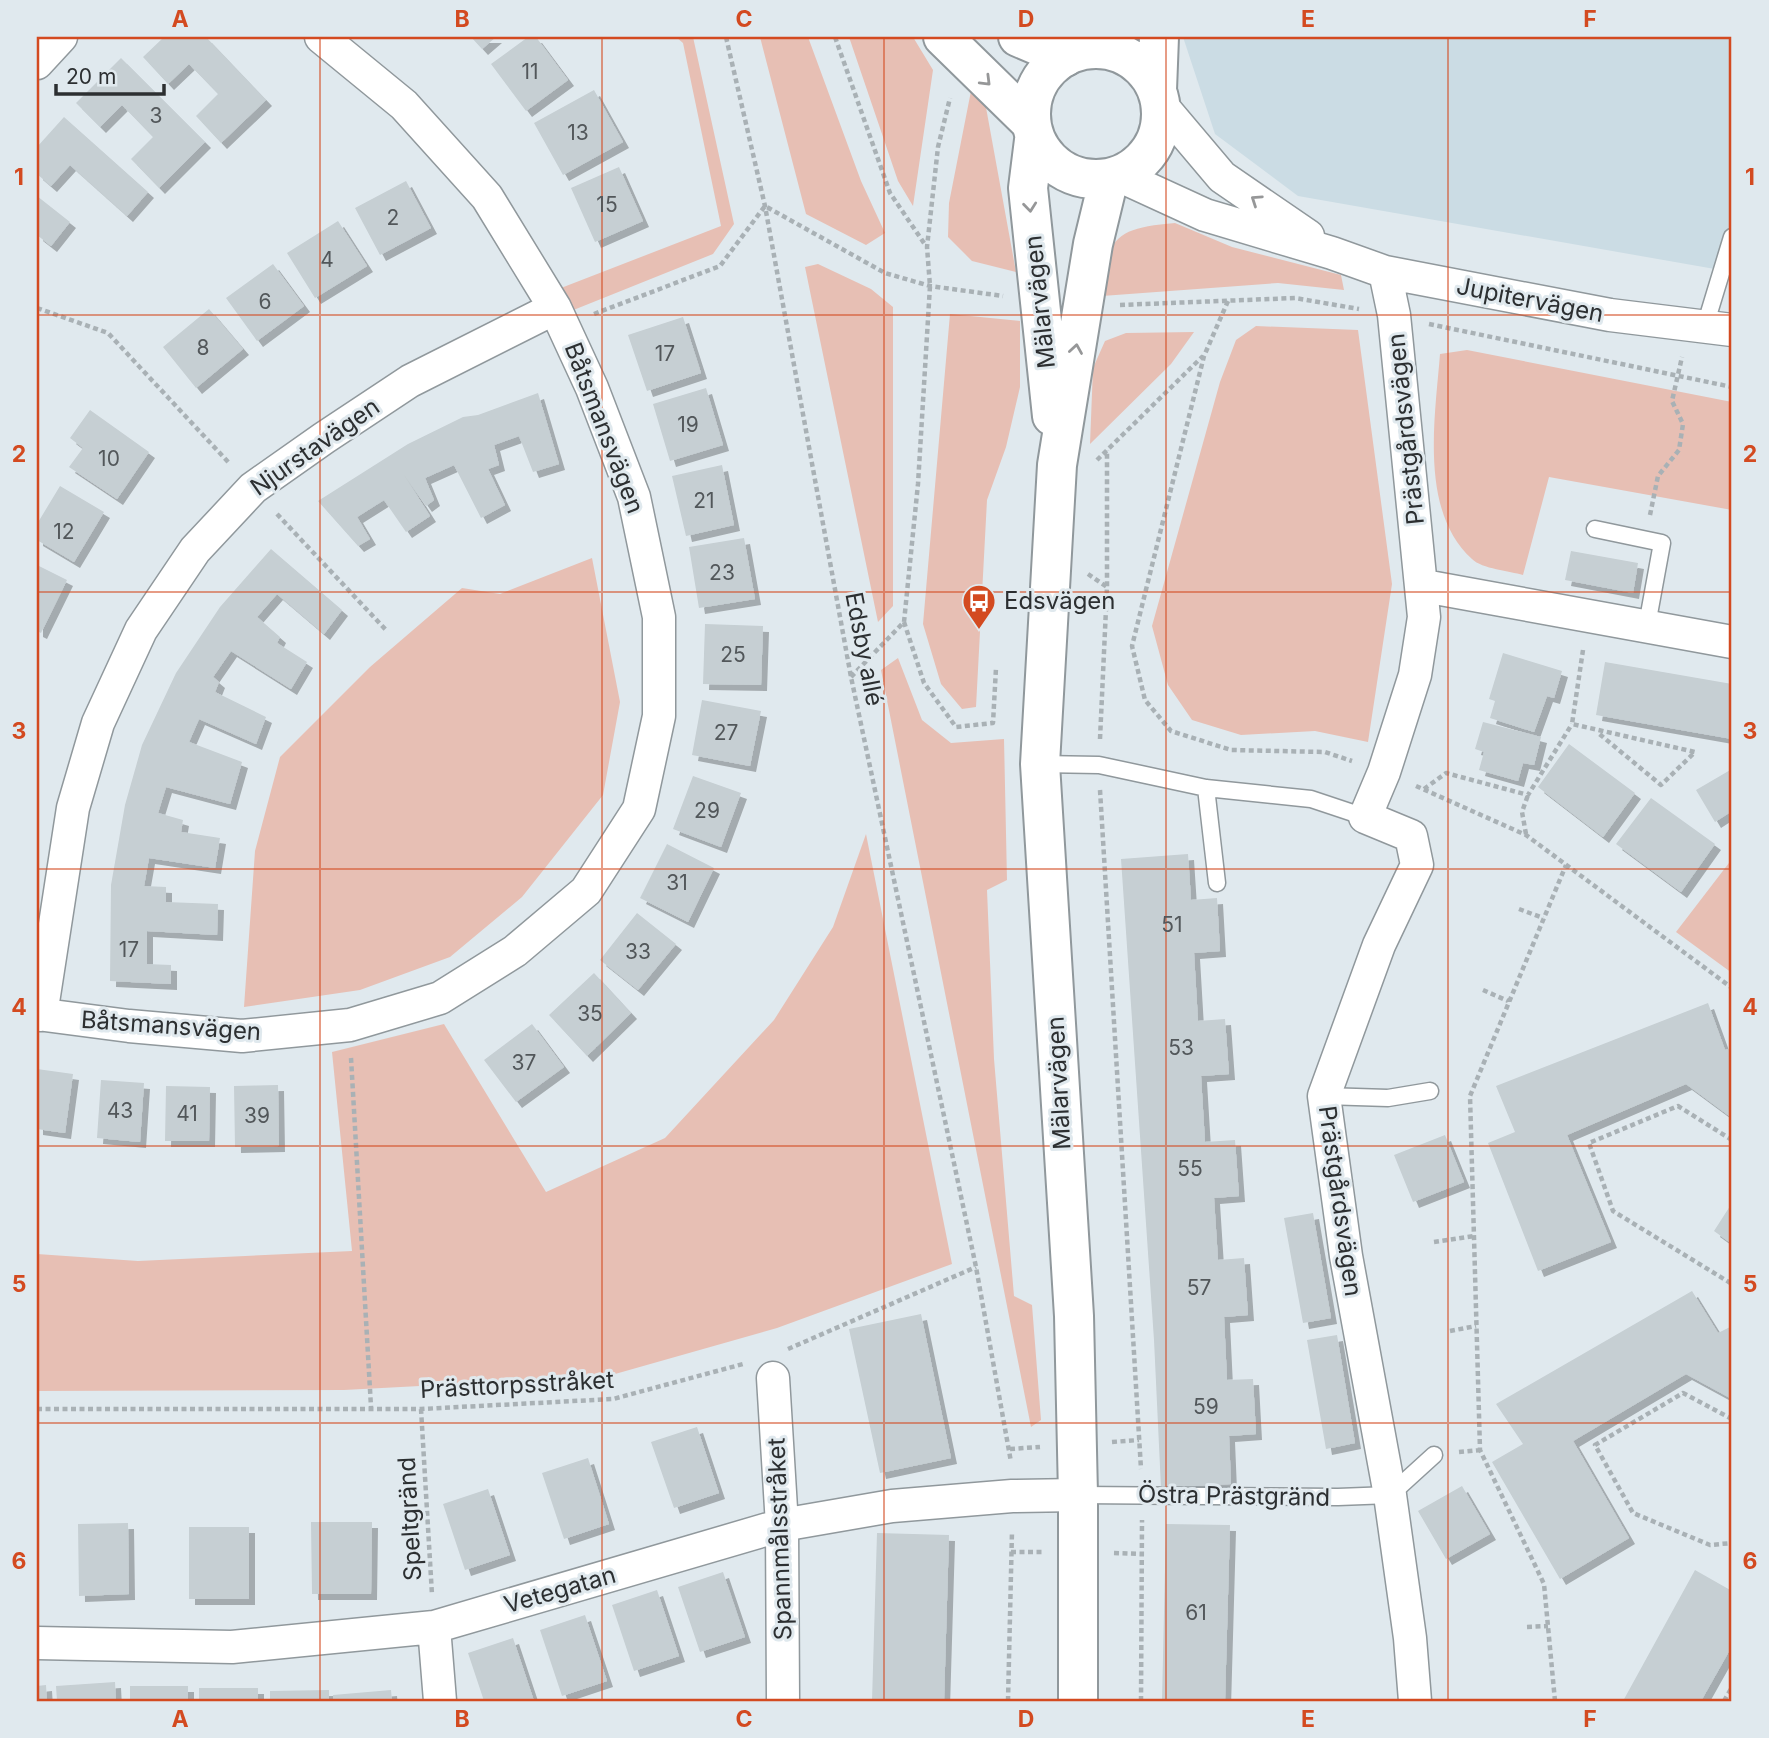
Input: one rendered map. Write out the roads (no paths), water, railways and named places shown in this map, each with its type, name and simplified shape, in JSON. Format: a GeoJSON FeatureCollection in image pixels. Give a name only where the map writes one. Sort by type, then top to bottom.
{"type":"FeatureCollection","features":[{"type":"Feature","properties":{"kind":"main road"},"geometry":{"type":"LineString","coordinates":[[943,37],[1033,131],[1041,152],[1063,170],[1095,179],[1114,177],[1138,165],[1158,134],[1159,37]]}},
{"type":"Feature","properties":{"kind":"main road"},"geometry":{"type":"LineString","coordinates":[[1018,37],[1116,52],[1147,75],[1159,98]]}},
{"type":"Feature","properties":{"kind":"main road"},"geometry":{"type":"LineString","coordinates":[[1033,131],[1038,87],[1045,73],[1081,48]]}},
{"type":"Feature","properties":{"kind":"main road","name":"Mälarvägen"},"geometry":{"type":"LineString","coordinates":[[1033,131],[1028,188],[1072,467]]}},
{"type":"Feature","properties":{"kind":"main road","name":"Mälarvägen"},"geometry":{"type":"LineString","coordinates":[[1078,1701],[1078,1495],[1074,1316],[1040,764],[1093,244],[1114,177]]}},
{"type":"Feature","properties":{"kind":"street"},"geometry":{"type":"LineString","coordinates":[[37,64],[61,37]]}},
{"type":"Feature","properties":{"kind":"street","name":"Båtsmansvägen"},"geometry":{"type":"LineString","coordinates":[[39,1014],[242,1036],[349,1025],[440,998],[516,951],[586,891],[639,809],[659,716],[659,617],[635,497],[559,317],[487,197],[404,105],[321,37]]}},
{"type":"Feature","properties":{"kind":"street","name":"Jupitervägen"},"geometry":{"type":"LineString","coordinates":[[1159,98],[1222,177],[1332,253]]}},
{"type":"Feature","properties":{"kind":"street","name":"Jupitervägen"},"geometry":{"type":"LineString","coordinates":[[1114,177],[1205,215],[1332,253],[1385,272],[1707,335]]}},
{"type":"Feature","properties":{"kind":"street","name":"Prästgårdsvägen"},"geometry":{"type":"LineString","coordinates":[[1385,272],[1394,315],[1424,586],[1424,617],[1415,675],[1384,772],[1365,817],[1411,836],[1417,865],[1379,945],[1324,1096],[1346,1256],[1390,1494],[1410,1638],[1415,1701]]}},
{"type":"Feature","properties":{"kind":"street","name":"Njurstavägen"},"geometry":{"type":"LineString","coordinates":[[39,1014],[73,808],[98,723],[141,630],[195,550],[253,488],[410,380],[559,317]]}},
{"type":"Feature","properties":{"kind":"street"},"geometry":{"type":"LineString","coordinates":[[1424,586],[1732,642]]}},
{"type":"Feature","properties":{"kind":"street","name":"Spannmålsstråket"},"geometry":{"type":"LineString","coordinates":[[768,1364],[782,1525],[783,1701]]}},
{"type":"Feature","properties":{"kind":"street","name":"Vetegatan"},"geometry":{"type":"LineString","coordinates":[[37,1643],[232,1647],[434,1627],[782,1525],[892,1506],[1012,1496],[1078,1495]]}},
{"type":"Feature","properties":{"kind":"street"},"geometry":{"type":"LineString","coordinates":[[434,1627],[440,1701]]}},
{"type":"Feature","properties":{"kind":"lane"},"geometry":{"type":"LineString","coordinates":[[1707,335],[1732,237]]}},
{"type":"Feature","properties":{"kind":"lane"},"geometry":{"type":"LineString","coordinates":[[1595,530],[1662,543],[1647,625]]}},
{"type":"Feature","properties":{"kind":"lane"},"geometry":{"type":"LineString","coordinates":[[1040,764],[1099,765],[1206,788],[1311,799],[1365,817]]}},
{"type":"Feature","properties":{"kind":"lane"},"geometry":{"type":"LineString","coordinates":[[1206,788],[1217,883]]}},
{"type":"Feature","properties":{"kind":"lane"},"geometry":{"type":"LineString","coordinates":[[1324,1096],[1388,1098],[1430,1091]]}},
{"type":"Feature","properties":{"kind":"lane"},"geometry":{"type":"LineString","coordinates":[[1390,1494],[1434,1455]]}},
{"type":"Feature","properties":{"kind":"lane","name":"Östra Prästgränd"},"geometry":{"type":"LineString","coordinates":[[1078,1495],[1338,1497],[1390,1494]]}},
{"type":"Feature","properties":{"kind":"place","name":"Edsvägen"},"geometry":{"type":"Point","coordinates":[979,631]}}]}
